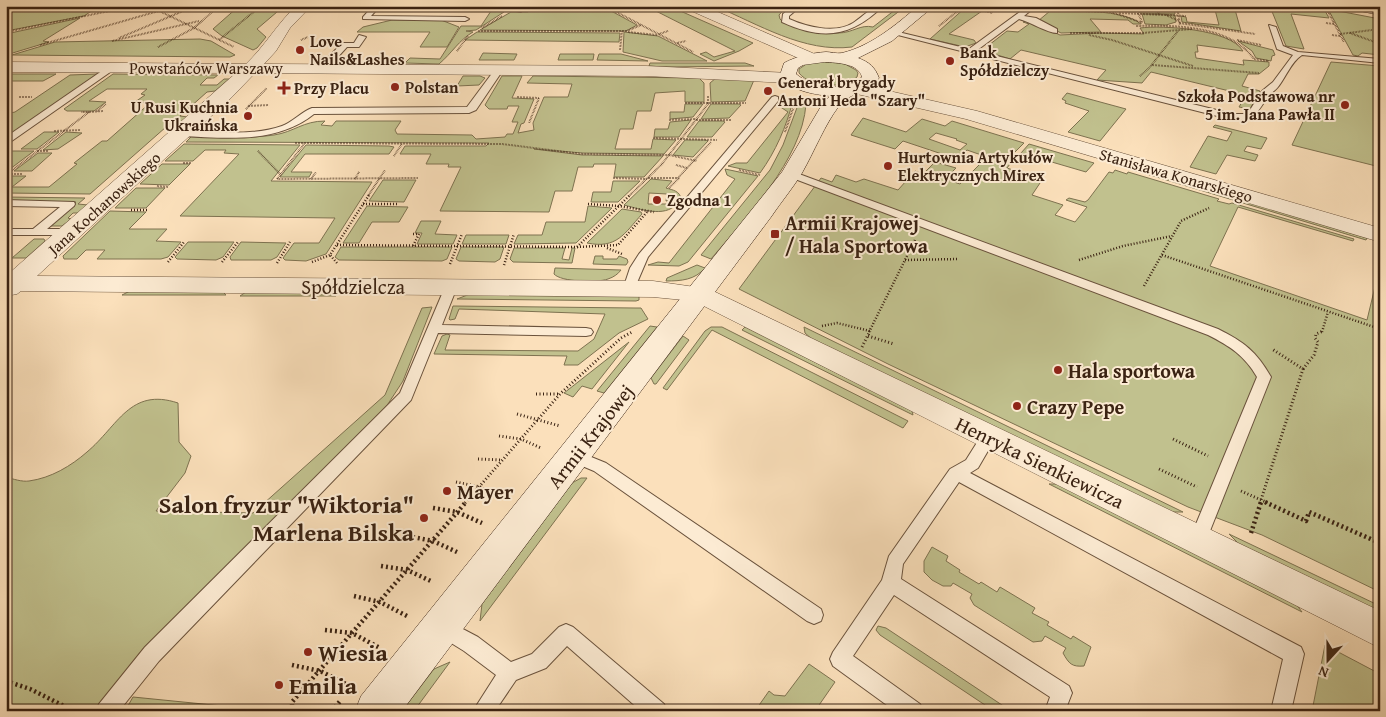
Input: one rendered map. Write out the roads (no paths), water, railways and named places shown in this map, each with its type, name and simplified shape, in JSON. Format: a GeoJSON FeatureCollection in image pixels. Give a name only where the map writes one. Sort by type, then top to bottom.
{"type":"FeatureCollection","features":[{"type":"Feature","properties":{"kind":"street","name":"Jana Kochanowskiego"},"geometry":{"type":"LineString","coordinates":[[9,285],[71,232],[252,68],[275,43],[286,24],[304,6]]}},
{"type":"Feature","properties":{"kind":"street"},"geometry":{"type":"LineString","coordinates":[[692,6],[812,58]]}},
{"type":"Feature","properties":{"kind":"street"},"geometry":{"type":"LineString","coordinates":[[1355,6],[1380,11]]}},
{"type":"Feature","properties":{"kind":"street"},"geometry":{"type":"LineString","coordinates":[[794,82],[799,61],[812,58],[840,58],[909,36],[934,9]]}},
{"type":"Feature","properties":{"kind":"street","name":"Armii Krajowej"},"geometry":{"type":"LineString","coordinates":[[376,711],[700,294],[796,166],[832,103],[850,89],[868,82],[869,73],[879,57],[909,36]]}},
{"type":"Feature","properties":{"kind":"street","name":"Stanisława Konarskiego"},"geometry":{"type":"LineString","coordinates":[[840,58],[855,62],[869,73],[972,115]]}},
{"type":"Feature","properties":{"kind":"street","name":"Powstańców Warszawy"},"geometry":{"type":"LineString","coordinates":[[6,67],[646,71],[794,82]]}},
{"type":"Feature","properties":{"kind":"street","name":"Armii Krajowej"},"geometry":{"type":"LineString","coordinates":[[794,82],[808,92],[812,101],[812,113],[796,166]]}},
{"type":"Feature","properties":{"kind":"street","name":"Stanisława Konarskiego"},"geometry":{"type":"LineString","coordinates":[[794,82],[823,90],[850,89],[972,115],[1380,235]]}},
{"type":"Feature","properties":{"kind":"street","name":"Spółdzielcza"},"geometry":{"type":"LineString","coordinates":[[9,285],[450,276],[629,289],[676,290],[700,294]]}},
{"type":"Feature","properties":{"kind":"street","name":"Henryka Sienkiewicza"},"geometry":{"type":"LineString","coordinates":[[700,294],[1380,630]]}},
{"type":"Feature","properties":{"kind":"lane"},"geometry":{"type":"LineString","coordinates":[[377,6],[365,18],[465,20]]}},
{"type":"Feature","properties":{"kind":"lane"},"geometry":{"type":"LineString","coordinates":[[795,10],[791,18],[794,20],[819,25],[838,26],[868,6]]}},
{"type":"Feature","properties":{"kind":"lane"},"geometry":{"type":"LineString","coordinates":[[795,10],[785,15],[785,20],[796,25],[838,30],[852,27],[880,6]]}},
{"type":"Feature","properties":{"kind":"lane"},"geometry":{"type":"LineString","coordinates":[[971,51],[1033,6]]}},
{"type":"Feature","properties":{"kind":"lane"},"geometry":{"type":"LineString","coordinates":[[795,10],[799,18],[810,20]]}},
{"type":"Feature","properties":{"kind":"lane"},"geometry":{"type":"LineString","coordinates":[[1020,15],[1054,31]]}},
{"type":"Feature","properties":{"kind":"lane"},"geometry":{"type":"LineString","coordinates":[[1272,26],[1280,47],[1297,54],[1312,53],[1380,62]]}},
{"type":"Feature","properties":{"kind":"lane"},"geometry":{"type":"LineString","coordinates":[[909,36],[1233,117],[1252,114],[1266,93],[1282,77],[1297,54]]}},
{"type":"Feature","properties":{"kind":"lane"},"geometry":{"type":"LineString","coordinates":[[322,69],[345,45],[356,45],[362,37]]}},
{"type":"Feature","properties":{"kind":"lane"},"geometry":{"type":"LineString","coordinates":[[6,142],[112,68]]}},
{"type":"Feature","properties":{"kind":"lane"},"geometry":{"type":"LineString","coordinates":[[181,133],[268,133],[303,121],[312,111],[469,110],[473,108],[499,70]]}},
{"type":"Feature","properties":{"kind":"lane"},"geometry":{"type":"LineString","coordinates":[[629,289],[636,268],[643,256],[775,99]]}},
{"type":"Feature","properties":{"kind":"lane"},"geometry":{"type":"LineString","coordinates":[[796,166],[1054,272],[1213,332],[1235,343],[1252,356],[1264,377],[1198,541]]}},
{"type":"Feature","properties":{"kind":"lane"},"geometry":{"type":"LineString","coordinates":[[6,204],[70,204],[36,232]]}},
{"type":"Feature","properties":{"kind":"lane"},"geometry":{"type":"LineString","coordinates":[[6,232],[71,232]]}},
{"type":"Feature","properties":{"kind":"lane"},"geometry":{"type":"LineString","coordinates":[[106,711],[152,654],[406,396],[434,329],[450,276]]}},
{"type":"Feature","properties":{"kind":"lane"},"geometry":{"type":"LineString","coordinates":[[434,329],[586,332]]}},
{"type":"Feature","properties":{"kind":"lane"},"geometry":{"type":"LineString","coordinates":[[913,711],[840,659],[890,583],[895,562],[956,473],[972,464],[988,437]]}},
{"type":"Feature","properties":{"kind":"lane"},"geometry":{"type":"LineString","coordinates":[[574,456],[600,467],[814,616]]}},
{"type":"Feature","properties":{"kind":"lane"},"geometry":{"type":"LineString","coordinates":[[956,473],[1294,654],[1281,711]]}},
{"type":"Feature","properties":{"kind":"lane"},"geometry":{"type":"LineString","coordinates":[[890,583],[1062,694],[1055,711]]}},
{"type":"Feature","properties":{"kind":"lane"},"geometry":{"type":"LineString","coordinates":[[441,627],[471,644],[509,673]]}},
{"type":"Feature","properties":{"kind":"lane"},"geometry":{"type":"LineString","coordinates":[[483,711],[509,673],[539,661],[566,632],[657,711]]}},
{"type":"Feature","properties":{"kind":"place","name":"Love Nails&Lashes"},"geometry":{"type":"Point","coordinates":[300,50]}},
{"type":"Feature","properties":{"kind":"place","name":"Bank Spółdzielczy"},"geometry":{"type":"Point","coordinates":[950,61]}},
{"type":"Feature","properties":{"kind":"place","name":"Polstan"},"geometry":{"type":"Point","coordinates":[395,87]}},
{"type":"Feature","properties":{"kind":"place","name":"Przy Placu"},"geometry":{"type":"Point","coordinates":[284,88]}},
{"type":"Feature","properties":{"kind":"place","name":"Generał brygady Antoni Heda \"Szary\""},"geometry":{"type":"Point","coordinates":[768,91]}},
{"type":"Feature","properties":{"kind":"place","name":"Szkoła Podstawowa nr 5 im. Jana Pawła II"},"geometry":{"type":"Point","coordinates":[1345,105]}},
{"type":"Feature","properties":{"kind":"place","name":"U Rusi Kuchnia Ukraińska"},"geometry":{"type":"Point","coordinates":[248,116]}},
{"type":"Feature","properties":{"kind":"place","name":"Hurtownia Artykułów Elektrycznych Mirex"},"geometry":{"type":"Point","coordinates":[888,166]}},
{"type":"Feature","properties":{"kind":"place","name":"Zgodna 1"},"geometry":{"type":"Point","coordinates":[657,200]}},
{"type":"Feature","properties":{"kind":"place","name":"Armii Krajowej / Hala Sportowa"},"geometry":{"type":"Point","coordinates":[775,234]}},
{"type":"Feature","properties":{"kind":"place","name":"Hala sportowa"},"geometry":{"type":"Point","coordinates":[1058,370]}},
{"type":"Feature","properties":{"kind":"place","name":"Crazy Pepe"},"geometry":{"type":"Point","coordinates":[1017,406]}},
{"type":"Feature","properties":{"kind":"place","name":"Mayer"},"geometry":{"type":"Point","coordinates":[447,491]}},
{"type":"Feature","properties":{"kind":"place","name":"Salon fryzur \"Wiktoria\" Marlena Bilska"},"geometry":{"type":"Point","coordinates":[424,518]}},
{"type":"Feature","properties":{"kind":"place","name":"Wiesia"},"geometry":{"type":"Point","coordinates":[308,652]}},
{"type":"Feature","properties":{"kind":"place","name":"Emilia"},"geometry":{"type":"Point","coordinates":[279,685]}}]}
